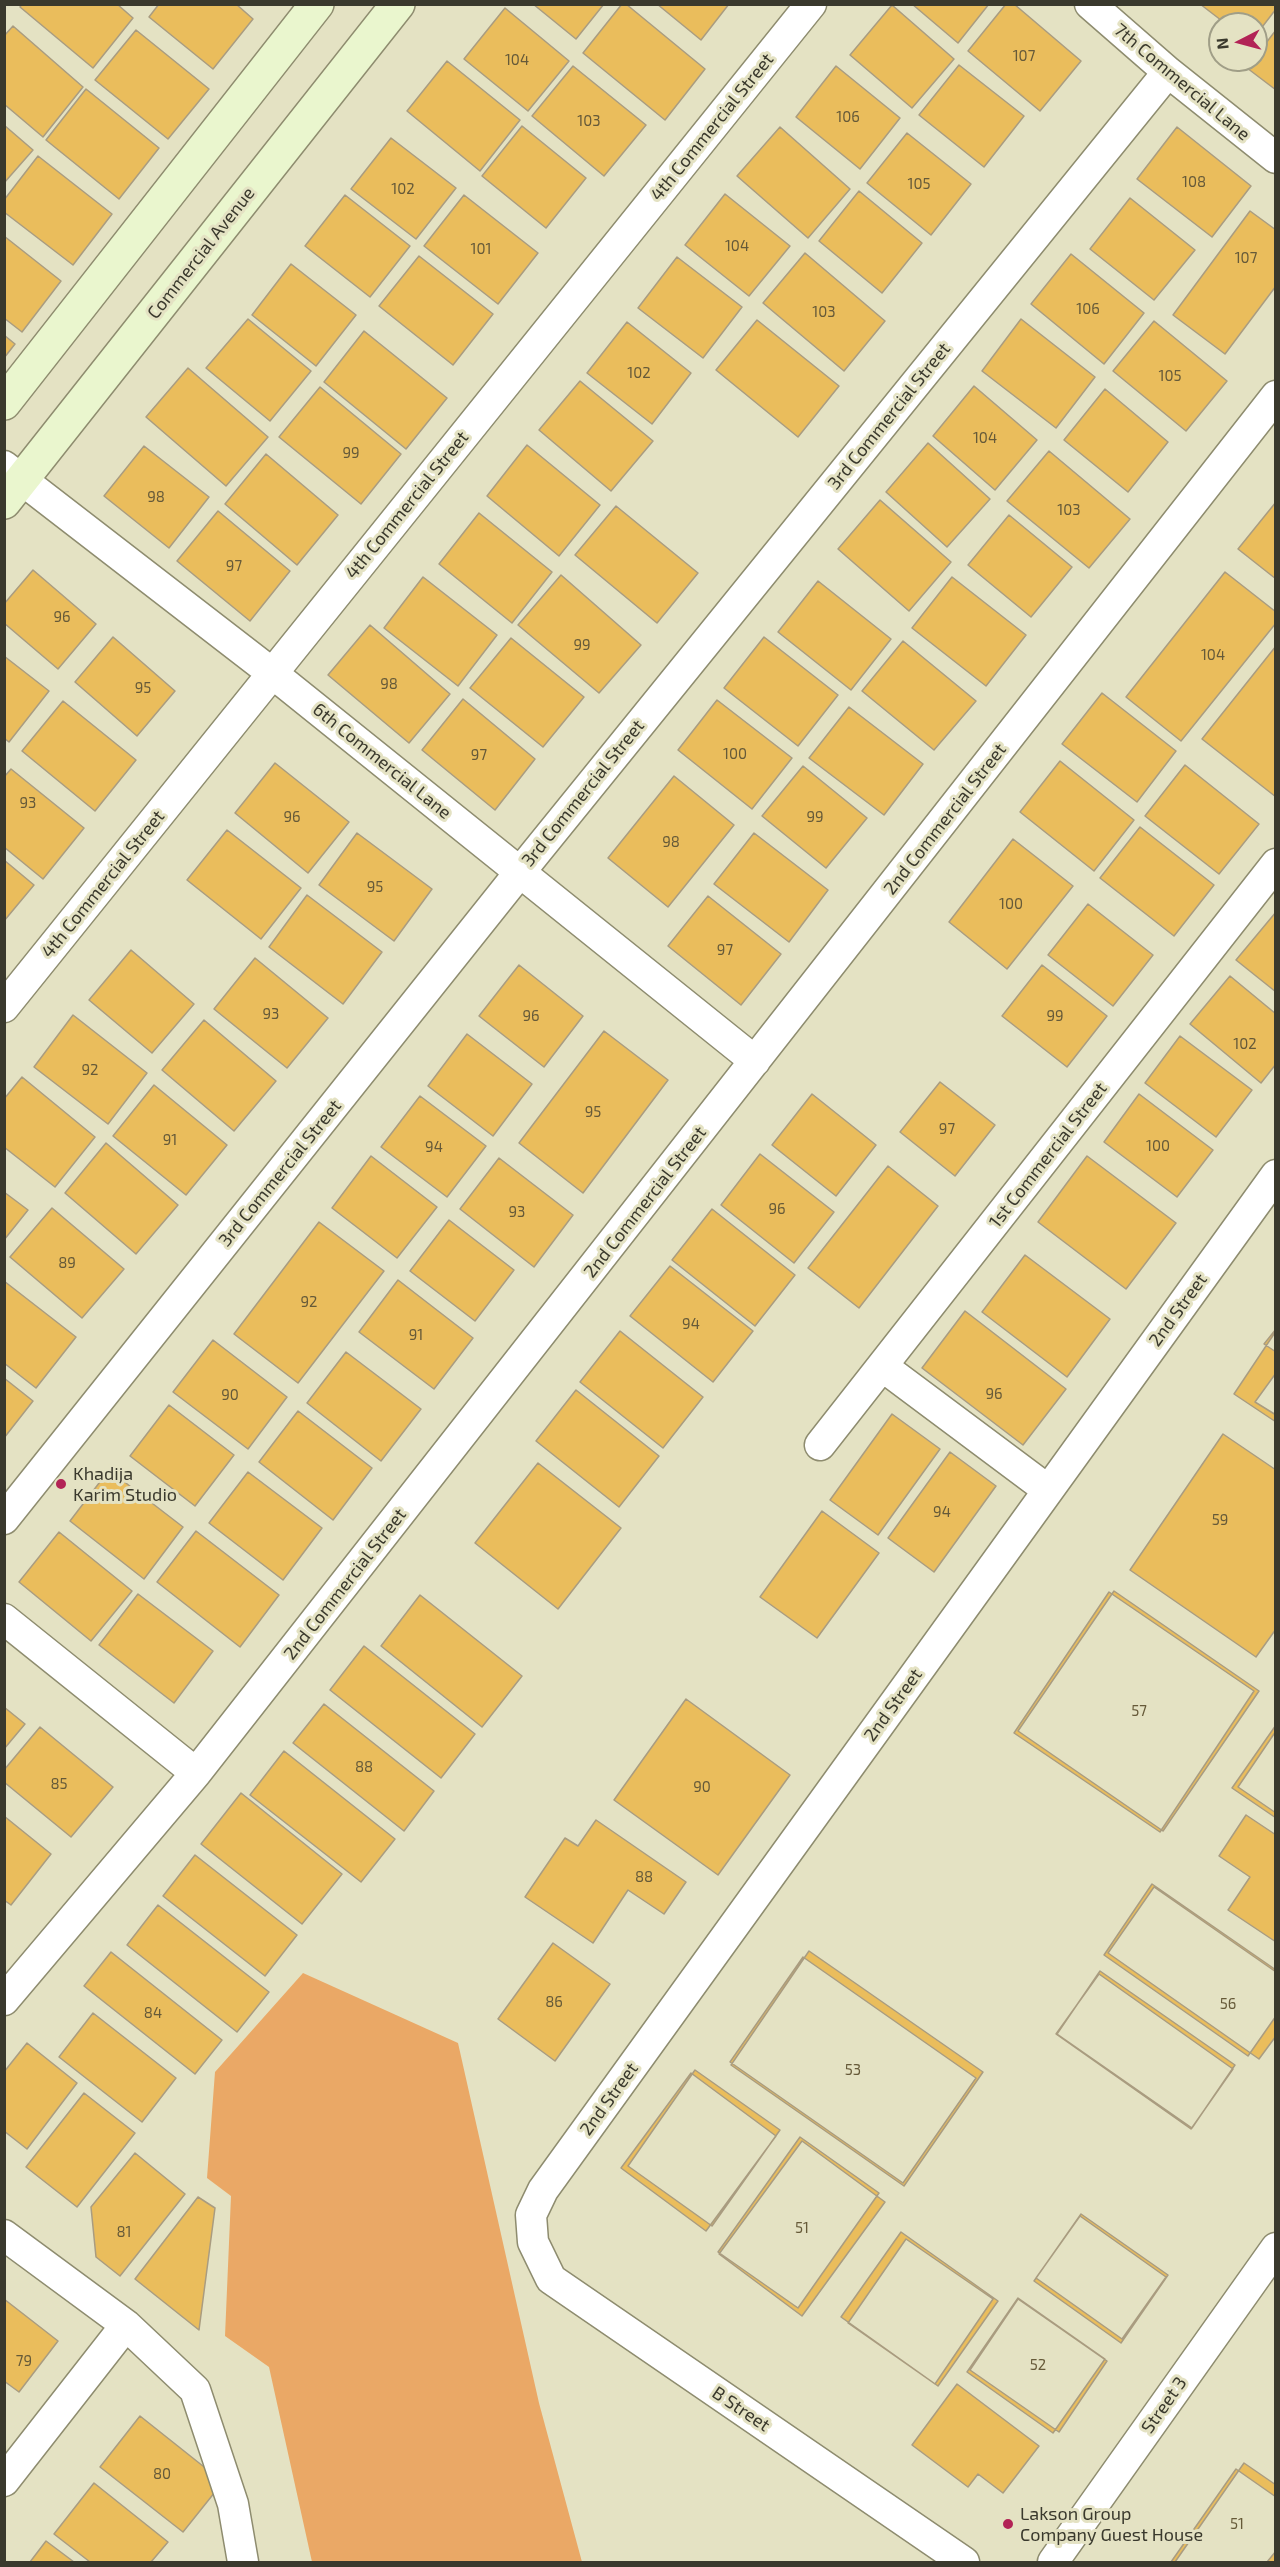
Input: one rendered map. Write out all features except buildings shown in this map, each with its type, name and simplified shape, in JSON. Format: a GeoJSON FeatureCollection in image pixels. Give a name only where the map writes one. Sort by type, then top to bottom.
{"type":"FeatureCollection","features":[{"type":"Feature","properties":{"kind":"main road"},"geometry":{"type":"LineString","coordinates":[[4,403],[317,4]]}},
{"type":"Feature","properties":{"kind":"main road","name":"Commercial Avenue"},"geometry":{"type":"LineString","coordinates":[[11,482],[398,4]]}},
{"type":"Feature","properties":{"kind":"street","name":"4th Commercial Street"},"geometry":{"type":"LineString","coordinates":[[4,1007],[811,4]]}},
{"type":"Feature","properties":{"kind":"street","name":"7th Commercial Lane"},"geometry":{"type":"LineString","coordinates":[[1090,4],[1168,72],[1275,158]]}},
{"type":"Feature","properties":{"kind":"street","name":"3rd Commercial Street"},"geometry":{"type":"LineString","coordinates":[[4,1519],[520,872],[1168,72]]}},
{"type":"Feature","properties":{"kind":"street","name":"2nd Commercial Street"},"geometry":{"type":"LineString","coordinates":[[4,2000],[196,1773],[1275,396]]}},
{"type":"Feature","properties":{"kind":"street","name":"6th Commercial Lane"},"geometry":{"type":"LineString","coordinates":[[11,482],[272,673],[755,1061]]}},
{"type":"Feature","properties":{"kind":"street","name":"1st Commercial Street"},"geometry":{"type":"LineString","coordinates":[[820,1445],[1275,864]]}},
{"type":"Feature","properties":{"kind":"street","name":"2nd Street"},"geometry":{"type":"LineString","coordinates":[[533,2242],[531,2215],[543,2190],[1275,1175]]}},
{"type":"Feature","properties":{"kind":"street"},"geometry":{"type":"LineString","coordinates":[[882,1366],[1048,1490]]}},
{"type":"Feature","properties":{"kind":"street"},"geometry":{"type":"LineString","coordinates":[[4,1619],[196,1773]]}},
{"type":"Feature","properties":{"kind":"street"},"geometry":{"type":"LineString","coordinates":[[4,2235],[126,2325],[195,2390],[232,2504],[243,2562]]}},
{"type":"Feature","properties":{"kind":"street","name":"B Street"},"geometry":{"type":"LineString","coordinates":[[533,2242],[551,2279],[964,2562]]}},
{"type":"Feature","properties":{"kind":"street","name":"Street 3"},"geometry":{"type":"LineString","coordinates":[[1053,2562],[1275,2248]]}},
{"type":"Feature","properties":{"kind":"street"},"geometry":{"type":"LineString","coordinates":[[4,2481],[126,2325]]}},
{"type":"Feature","properties":{"kind":"shaded area"},"geometry":{"type":"Polygon","coordinates":[[[303,1973],[458,2043],[539,2403],[582,2562],[312,2562],[269,2367],[225,2336],[231,2196],[207,2178],[215,2072],[303,1973]]]}},
{"type":"Feature","properties":{"kind":"place","name":"Khadija Karim Studio"},"geometry":{"type":"Point","coordinates":[61,1484]}},
{"type":"Feature","properties":{"kind":"place","name":"Lakson Group Company Guest House"},"geometry":{"type":"Point","coordinates":[1008,2524]}}]}
